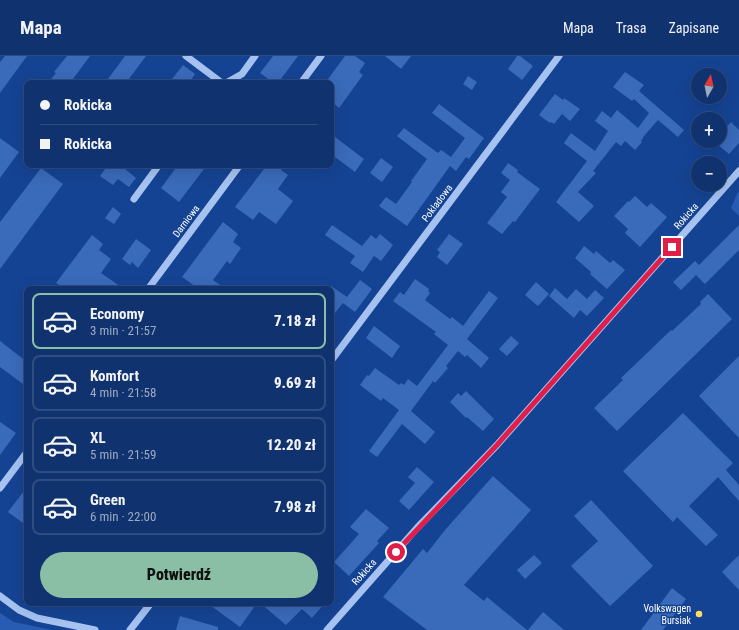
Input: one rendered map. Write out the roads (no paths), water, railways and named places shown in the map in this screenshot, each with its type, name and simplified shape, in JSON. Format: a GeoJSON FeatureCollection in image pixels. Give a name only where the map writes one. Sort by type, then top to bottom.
{"type":"FeatureCollection","features":[{"type":"Feature","properties":{"kind":"street"},"geometry":{"type":"LineString","coordinates":[[186,56],[218,80]]}},
{"type":"Feature","properties":{"kind":"street"},"geometry":{"type":"LineString","coordinates":[[229,80],[242,74],[255,56]]}},
{"type":"Feature","properties":{"kind":"street"},"geometry":{"type":"LineString","coordinates":[[303,80],[321,56]]}},
{"type":"Feature","properties":{"kind":"street","name":"Pokładowa"},"geometry":{"type":"LineString","coordinates":[[334,357],[559,56]]}},
{"type":"Feature","properties":{"kind":"street"},"geometry":{"type":"LineString","coordinates":[[134,199],[157,168]]}},
{"type":"Feature","properties":{"kind":"street","name":"Darniowa"},"geometry":{"type":"LineString","coordinates":[[150,286],[238,168]]}},
{"type":"Feature","properties":{"kind":"street","name":"Rokicka"},"geometry":{"type":"LineString","coordinates":[[328,630],[416,528],[497,445],[739,171]]}},
{"type":"Feature","properties":{"kind":"street"},"geometry":{"type":"LineString","coordinates":[[0,488],[24,456]]}},
{"type":"Feature","properties":{"kind":"street"},"geometry":{"type":"LineString","coordinates":[[0,596],[19,610],[37,618],[95,630]]}},
{"type":"Feature","properties":{"kind":"street"},"geometry":{"type":"LineString","coordinates":[[130,630],[149,606]]}},
{"type":"Feature","properties":{"kind":"place","name":"Volkswagen Bursiak"},"geometry":{"type":"Point","coordinates":[699,614]}}]}
